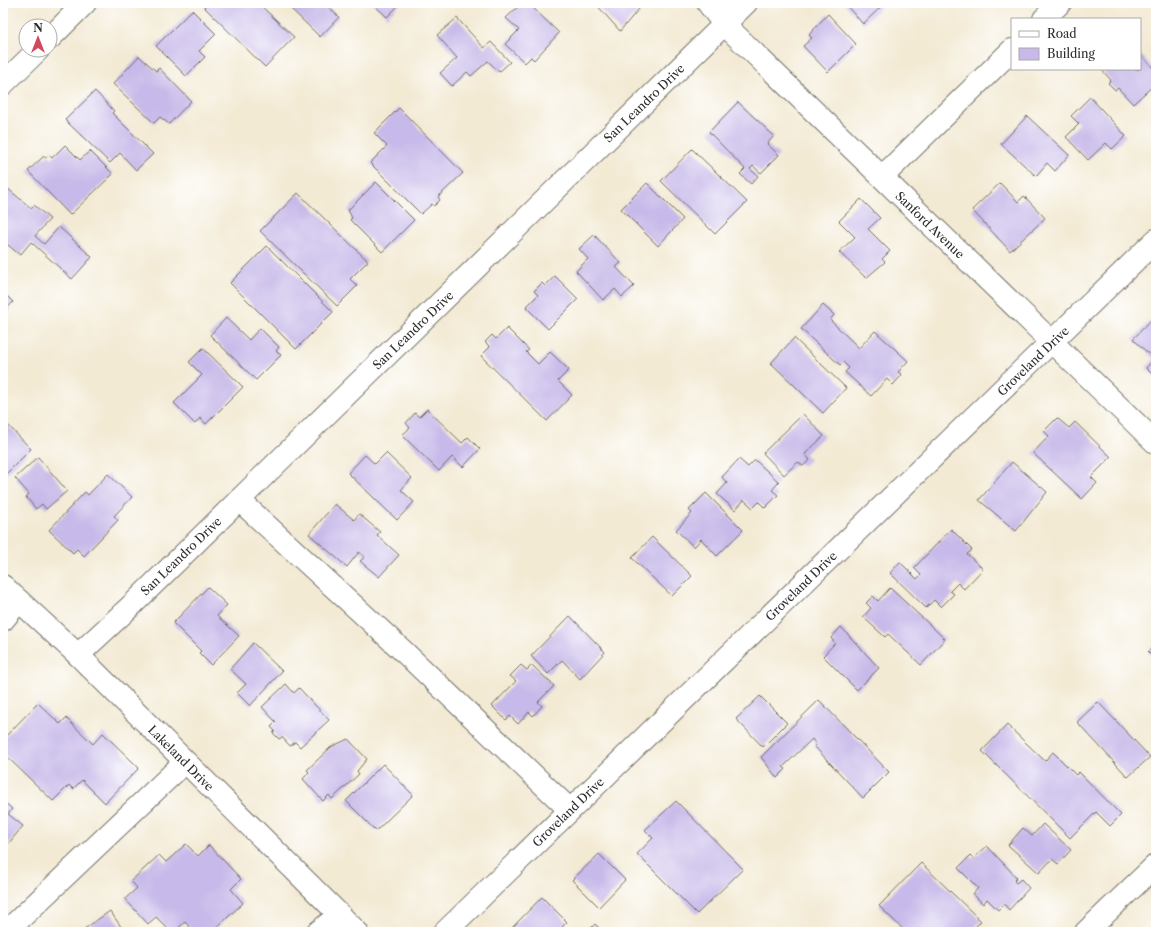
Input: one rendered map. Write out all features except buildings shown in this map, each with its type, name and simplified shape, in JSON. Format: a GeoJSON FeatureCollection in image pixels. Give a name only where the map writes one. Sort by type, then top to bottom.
{"type":"FeatureCollection","features":[{"type":"Feature","properties":{"kind":"street"},"geometry":{"type":"LineString","coordinates":[[58,30],[86,3]]}},
{"type":"Feature","properties":{"kind":"street","name":"Sanford Avenue"},"geometry":{"type":"LineString","coordinates":[[708,3],[724,24],[1156,443]]}},
{"type":"Feature","properties":{"kind":"street","name":"San Leandro Drive"},"geometry":{"type":"LineString","coordinates":[[78,655],[133,604],[746,3]]}},
{"type":"Feature","properties":{"kind":"street"},"geometry":{"type":"LineString","coordinates":[[1045,18],[1060,3]]}},
{"type":"Feature","properties":{"kind":"street"},"geometry":{"type":"LineString","coordinates":[[882,177],[1011,51]]}},
{"type":"Feature","properties":{"kind":"street"},"geometry":{"type":"LineString","coordinates":[[3,84],[30,58]]}},
{"type":"Feature","properties":{"kind":"street","name":"Groveland Drive"},"geometry":{"type":"LineString","coordinates":[[445,932],[1156,240]]}},
{"type":"Feature","properties":{"kind":"street"},"geometry":{"type":"LineString","coordinates":[[239,500],[408,656],[570,810]]}},
{"type":"Feature","properties":{"kind":"street","name":"Lakeland Drive"},"geometry":{"type":"LineString","coordinates":[[3,586],[78,655],[357,932]]}},
{"type":"Feature","properties":{"kind":"street"},"geometry":{"type":"LineString","coordinates":[[3,620],[19,601]]}},
{"type":"Feature","properties":{"kind":"street"},"geometry":{"type":"LineString","coordinates":[[6,932],[185,762]]}},
{"type":"Feature","properties":{"kind":"street"},"geometry":{"type":"LineString","coordinates":[[1086,932],[1156,865]]}},
{"type":"Feature","properties":{"kind":"street"},"geometry":{"type":"LineString","coordinates":[[318,932],[339,915]]}}]}
